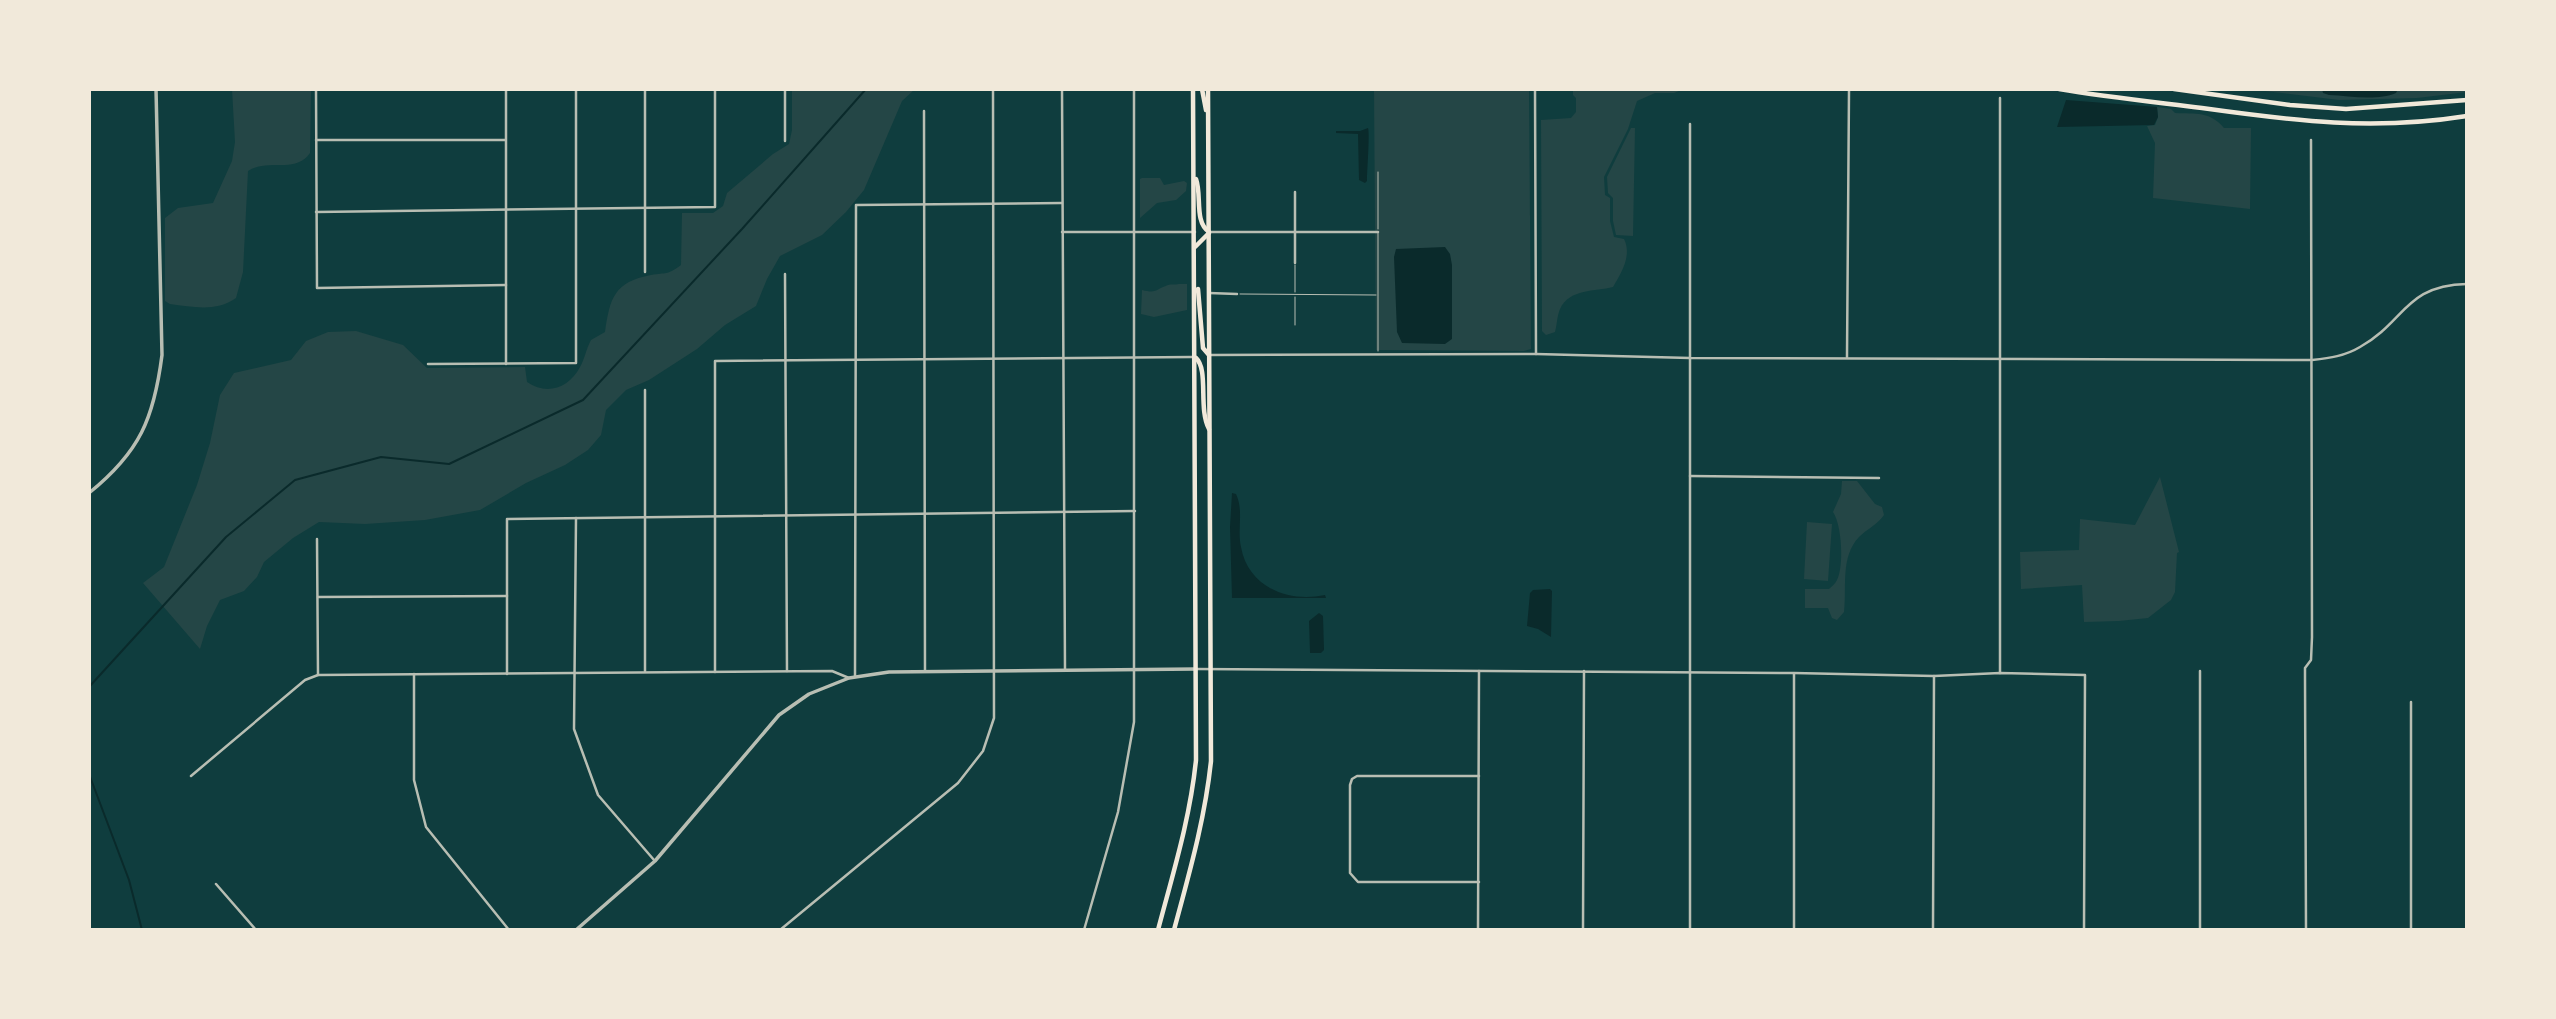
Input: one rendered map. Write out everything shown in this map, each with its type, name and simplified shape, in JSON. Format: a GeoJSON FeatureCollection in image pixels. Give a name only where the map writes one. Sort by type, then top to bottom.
{"type":"FeatureCollection","features":[{"type":"Feature","properties":{"kind":"main road"},"geometry":{"type":"LineString","coordinates":[[1158,930],[1192,798],[1196,761],[1194,89]]}},
{"type":"Feature","properties":{"kind":"main road"},"geometry":{"type":"LineString","coordinates":[[1202,89],[1208,118]]}},
{"type":"Feature","properties":{"kind":"main road"},"geometry":{"type":"LineString","coordinates":[[1174,930],[1207,800],[1211,761],[1208,89]]}},
{"type":"Feature","properties":{"kind":"main road"},"geometry":{"type":"LineString","coordinates":[[2059,89],[2348,125],[2396,124],[2467,116]]}},
{"type":"Feature","properties":{"kind":"main road"},"geometry":{"type":"LineString","coordinates":[[2174,89],[2290,104],[2346,108],[2467,100]]}},
{"type":"Feature","properties":{"kind":"main road"},"geometry":{"type":"LineString","coordinates":[[1194,175],[1199,187],[1201,220],[1204,229],[1209,232]]}},
{"type":"Feature","properties":{"kind":"main road"},"geometry":{"type":"LineString","coordinates":[[1195,247],[1209,232]]}},
{"type":"Feature","properties":{"kind":"main road"},"geometry":{"type":"LineString","coordinates":[[1195,278],[1203,348],[1209,355]]}},
{"type":"Feature","properties":{"kind":"main road"},"geometry":{"type":"LineString","coordinates":[[1195,357],[1201,362],[1204,419],[1209,430]]}},
{"type":"Feature","properties":{"kind":"street"},"geometry":{"type":"LineString","coordinates":[[89,493],[107,478],[139,439],[157,396],[162,349],[156,89]]}},
{"type":"Feature","properties":{"kind":"street"},"geometry":{"type":"LineString","coordinates":[[316,89],[317,288],[506,285]]}},
{"type":"Feature","properties":{"kind":"street"},"geometry":{"type":"LineString","coordinates":[[506,89],[506,364]]}},
{"type":"Feature","properties":{"kind":"street"},"geometry":{"type":"LineString","coordinates":[[428,365],[576,363],[576,89]]}},
{"type":"Feature","properties":{"kind":"street"},"geometry":{"type":"LineString","coordinates":[[645,89],[645,272]]}},
{"type":"Feature","properties":{"kind":"street"},"geometry":{"type":"LineString","coordinates":[[316,212],[715,207],[715,89]]}},
{"type":"Feature","properties":{"kind":"street"},"geometry":{"type":"LineString","coordinates":[[785,89],[785,141]]}},
{"type":"Feature","properties":{"kind":"street"},"geometry":{"type":"LineString","coordinates":[[780,930],[958,783],[983,751],[994,718],[993,89]]}},
{"type":"Feature","properties":{"kind":"street"},"geometry":{"type":"LineString","coordinates":[[1062,89],[1065,669]]}},
{"type":"Feature","properties":{"kind":"street"},"geometry":{"type":"LineString","coordinates":[[1084,930],[1118,811],[1134,722],[1134,89]]}},
{"type":"Feature","properties":{"kind":"street"},"geometry":{"type":"LineString","coordinates":[[1535,89],[1536,354]]}},
{"type":"Feature","properties":{"kind":"street"},"geometry":{"type":"LineString","coordinates":[[1847,357],[1849,90]]}},
{"type":"Feature","properties":{"kind":"street"},"geometry":{"type":"LineString","coordinates":[[2000,98],[2000,673]]}},
{"type":"Feature","properties":{"kind":"street"},"geometry":{"type":"LineString","coordinates":[[924,111],[925,671]]}},
{"type":"Feature","properties":{"kind":"street"},"geometry":{"type":"LineString","coordinates":[[1690,124],[1690,930]]}},
{"type":"Feature","properties":{"kind":"street"},"geometry":{"type":"LineString","coordinates":[[316,140],[506,140]]}},
{"type":"Feature","properties":{"kind":"street"},"geometry":{"type":"LineString","coordinates":[[2306,930],[2305,677],[2306,665],[2311,660],[2312,636],[2311,140]]}},
{"type":"Feature","properties":{"kind":"street"},"geometry":{"type":"LineString","coordinates":[[1295,192],[1295,263]]}},
{"type":"Feature","properties":{"kind":"street"},"geometry":{"type":"LineString","coordinates":[[855,676],[856,205],[1062,203]]}},
{"type":"Feature","properties":{"kind":"street"},"geometry":{"type":"LineString","coordinates":[[1062,232],[1195,232]]}},
{"type":"Feature","properties":{"kind":"street"},"geometry":{"type":"LineString","coordinates":[[1209,232],[1378,232]]}},
{"type":"Feature","properties":{"kind":"street"},"geometry":{"type":"LineString","coordinates":[[785,274],[787,671]]}},
{"type":"Feature","properties":{"kind":"street"},"geometry":{"type":"LineString","coordinates":[[1209,355],[1536,354],[1690,358],[2312,360],[2334,357],[2362,346],[2424,292],[2450,285],[2467,284]]}},
{"type":"Feature","properties":{"kind":"street"},"geometry":{"type":"LineString","coordinates":[[1209,293],[1237,294]]}},
{"type":"Feature","properties":{"kind":"street"},"geometry":{"type":"LineString","coordinates":[[715,672],[715,361],[1195,357]]}},
{"type":"Feature","properties":{"kind":"street"},"geometry":{"type":"LineString","coordinates":[[645,390],[645,672]]}},
{"type":"Feature","properties":{"kind":"street"},"geometry":{"type":"LineString","coordinates":[[1690,476],[1879,478]]}},
{"type":"Feature","properties":{"kind":"street"},"geometry":{"type":"LineString","coordinates":[[507,674],[507,519],[1135,512]]}},
{"type":"Feature","properties":{"kind":"street"},"geometry":{"type":"LineString","coordinates":[[576,518],[574,729],[598,795],[655,861]]}},
{"type":"Feature","properties":{"kind":"street"},"geometry":{"type":"LineString","coordinates":[[317,539],[318,675]]}},
{"type":"Feature","properties":{"kind":"street"},"geometry":{"type":"LineString","coordinates":[[318,597],[507,596]]}},
{"type":"Feature","properties":{"kind":"street"},"geometry":{"type":"LineString","coordinates":[[576,930],[655,861],[779,715],[809,694],[855,676],[889,672],[1211,668],[1934,676],[2000,673],[2085,675],[2084,930]]}},
{"type":"Feature","properties":{"kind":"street"},"geometry":{"type":"LineString","coordinates":[[1478,930],[1479,670]]}},
{"type":"Feature","properties":{"kind":"street"},"geometry":{"type":"LineString","coordinates":[[191,776],[305,680],[318,675],[832,671],[849,678]]}},
{"type":"Feature","properties":{"kind":"street"},"geometry":{"type":"LineString","coordinates":[[1583,930],[1584,671]]}},
{"type":"Feature","properties":{"kind":"street"},"geometry":{"type":"LineString","coordinates":[[2200,671],[2200,930]]}},
{"type":"Feature","properties":{"kind":"street"},"geometry":{"type":"LineString","coordinates":[[1794,673],[1794,930]]}},
{"type":"Feature","properties":{"kind":"street"},"geometry":{"type":"LineString","coordinates":[[414,674],[414,780],[426,827],[509,930]]}},
{"type":"Feature","properties":{"kind":"street"},"geometry":{"type":"LineString","coordinates":[[1933,930],[1934,676]]}},
{"type":"Feature","properties":{"kind":"street"},"geometry":{"type":"LineString","coordinates":[[2411,702],[2411,930]]}},
{"type":"Feature","properties":{"kind":"street"},"geometry":{"type":"LineString","coordinates":[[1479,776],[1357,776],[1352,779],[1350,785],[1350,873],[1353,878],[1359,882],[1479,883]]}},
{"type":"Feature","properties":{"kind":"street"},"geometry":{"type":"LineString","coordinates":[[216,884],[256,930]]}},
{"type":"Feature","properties":{"kind":"lane"},"geometry":{"type":"LineString","coordinates":[[1378,172],[1378,356]]}},
{"type":"Feature","properties":{"kind":"lane"},"geometry":{"type":"LineString","coordinates":[[1295,263],[1295,325]]}},
{"type":"Feature","properties":{"kind":"lane"},"geometry":{"type":"LineString","coordinates":[[1237,294],[1378,295]]}},
{"type":"Feature","properties":{"kind":"shaded area"},"geometry":{"type":"Polygon","coordinates":[[[232,89],[311,89],[310,153],[297,163],[256,167],[248,171],[243,272],[236,298],[213,307],[170,304],[165,301],[165,218],[178,208],[213,203],[232,161],[235,142],[232,89]]]}},
{"type":"Feature","properties":{"kind":"shaded area"},"geometry":{"type":"Polygon","coordinates":[[[792,89],[915,89],[902,101],[864,190],[846,212],[822,235],[780,256],[756,306],[725,325],[697,349],[649,380],[626,390],[606,410],[601,435],[588,450],[480,510],[425,520],[365,524],[319,522],[293,538],[264,562],[257,577],[244,591],[220,600],[207,626],[200,649],[143,583],[164,567],[197,485],[210,443],[220,395],[234,373],[291,360],[306,341],[328,332],[356,331],[403,345],[427,368],[525,367],[527,382],[535,386],[550,389],[564,385],[580,367],[591,340],[605,332],[609,310],[616,293],[629,282],[669,272],[681,265],[682,213],[713,213],[723,206],[727,193],[789,144],[792,130],[792,89]]]}},
{"type":"Feature","properties":{"kind":"shaded area"},"geometry":{"type":"Polygon","coordinates":[[[1374,89],[1529,89],[1531,349],[1376,350],[1374,89]]]}},
{"type":"Feature","properties":{"kind":"shaded area"},"geometry":{"type":"Polygon","coordinates":[[[1573,89],[1684,89],[1674,93],[1655,93],[1637,101],[1628,129],[1604,177],[1605,195],[1610,198],[1610,221],[1614,237],[1624,239],[1626,245],[1623,269],[1613,287],[1576,294],[1564,302],[1555,332],[1546,335],[1542,331],[1541,120],[1571,118],[1576,112],[1573,89]]]}},
{"type":"Feature","properties":{"kind":"shaded area"},"geometry":{"type":"Polygon","coordinates":[[[2248,89],[2467,89],[2467,92],[2417,98],[2339,100],[2248,89]]]}},
{"type":"Feature","properties":{"kind":"shaded area"},"geometry":{"type":"Polygon","coordinates":[[[2322,89],[2398,89],[2396,93],[2372,97],[2329,95],[2323,93],[2322,89]]]}},
{"type":"Feature","properties":{"kind":"shaded area"},"geometry":{"type":"Polygon","coordinates":[[[2066,100],[2157,107],[2158,117],[2154,125],[2057,127],[2066,100]]]}},
{"type":"Feature","properties":{"kind":"shaded area"},"geometry":{"type":"Polygon","coordinates":[[[2157,107],[2171,109],[2175,113],[2208,116],[2224,128],[2251,128],[2250,209],[2153,198],[2155,143],[2147,126],[2155,125],[2157,107]]]}},
{"type":"Feature","properties":{"kind":"shaded area"},"geometry":{"type":"Polygon","coordinates":[[[1368,128],[1365,183],[1359,180],[1358,134],[1336,131],[1360,131],[1368,128]]]}},
{"type":"Feature","properties":{"kind":"shaded area"},"geometry":{"type":"Polygon","coordinates":[[[1631,128],[1635,128],[1633,236],[1616,235],[1613,198],[1608,193],[1607,177],[1631,128]]]}},
{"type":"Feature","properties":{"kind":"shaded area"},"geometry":{"type":"Polygon","coordinates":[[[1142,178],[1160,178],[1164,185],[1184,181],[1187,183],[1186,191],[1176,200],[1157,203],[1140,218],[1142,178]]]}},
{"type":"Feature","properties":{"kind":"shaded area"},"geometry":{"type":"Polygon","coordinates":[[[1445,247],[1450,254],[1452,265],[1452,339],[1445,344],[1402,343],[1397,332],[1396,249],[1445,247]]]}},
{"type":"Feature","properties":{"kind":"shaded area"},"geometry":{"type":"Polygon","coordinates":[[[1187,284],[1187,310],[1154,317],[1141,314],[1142,290],[1154,291],[1168,285],[1187,284]]]}},
{"type":"Feature","properties":{"kind":"shaded area"},"geometry":{"type":"Polygon","coordinates":[[[2160,477],[2179,552],[2175,592],[2171,600],[2148,618],[2084,622],[2082,585],[2021,589],[2020,552],[2079,550],[2080,519],[2135,525],[2160,477]]]}},
{"type":"Feature","properties":{"kind":"shaded area"},"geometry":{"type":"Polygon","coordinates":[[[1842,481],[1857,481],[1875,504],[1882,507],[1884,515],[1853,545],[1845,573],[1844,612],[1837,620],[1832,618],[1828,608],[1805,608],[1805,589],[1829,589],[1839,574],[1840,536],[1833,512],[1841,494],[1842,481]]]}},
{"type":"Feature","properties":{"kind":"shaded area"},"geometry":{"type":"Polygon","coordinates":[[[1232,493],[1236,494],[1240,507],[1241,547],[1252,572],[1261,582],[1284,594],[1311,597],[1325,595],[1326,598],[1232,598],[1232,493]]]}},
{"type":"Feature","properties":{"kind":"shaded area"},"geometry":{"type":"Polygon","coordinates":[[[1807,522],[1832,524],[1828,581],[1804,579],[1807,522]]]}},
{"type":"Feature","properties":{"kind":"shaded area"},"geometry":{"type":"Polygon","coordinates":[[[1550,589],[1551,637],[1527,626],[1530,593],[1533,590],[1550,589]]]}},
{"type":"Feature","properties":{"kind":"shaded area"},"geometry":{"type":"Polygon","coordinates":[[[1319,613],[1323,616],[1324,650],[1321,653],[1310,653],[1309,621],[1319,613]]]}},
{"type":"Feature","properties":{"kind":"waterway"},"geometry":{"type":"LineString","coordinates":[[89,687],[226,537],[295,480],[381,457],[449,464],[583,400],[742,229],[866,89]]}},
{"type":"Feature","properties":{"kind":"waterway"},"geometry":{"type":"LineString","coordinates":[[89,774],[129,880],[142,930]]}}]}
